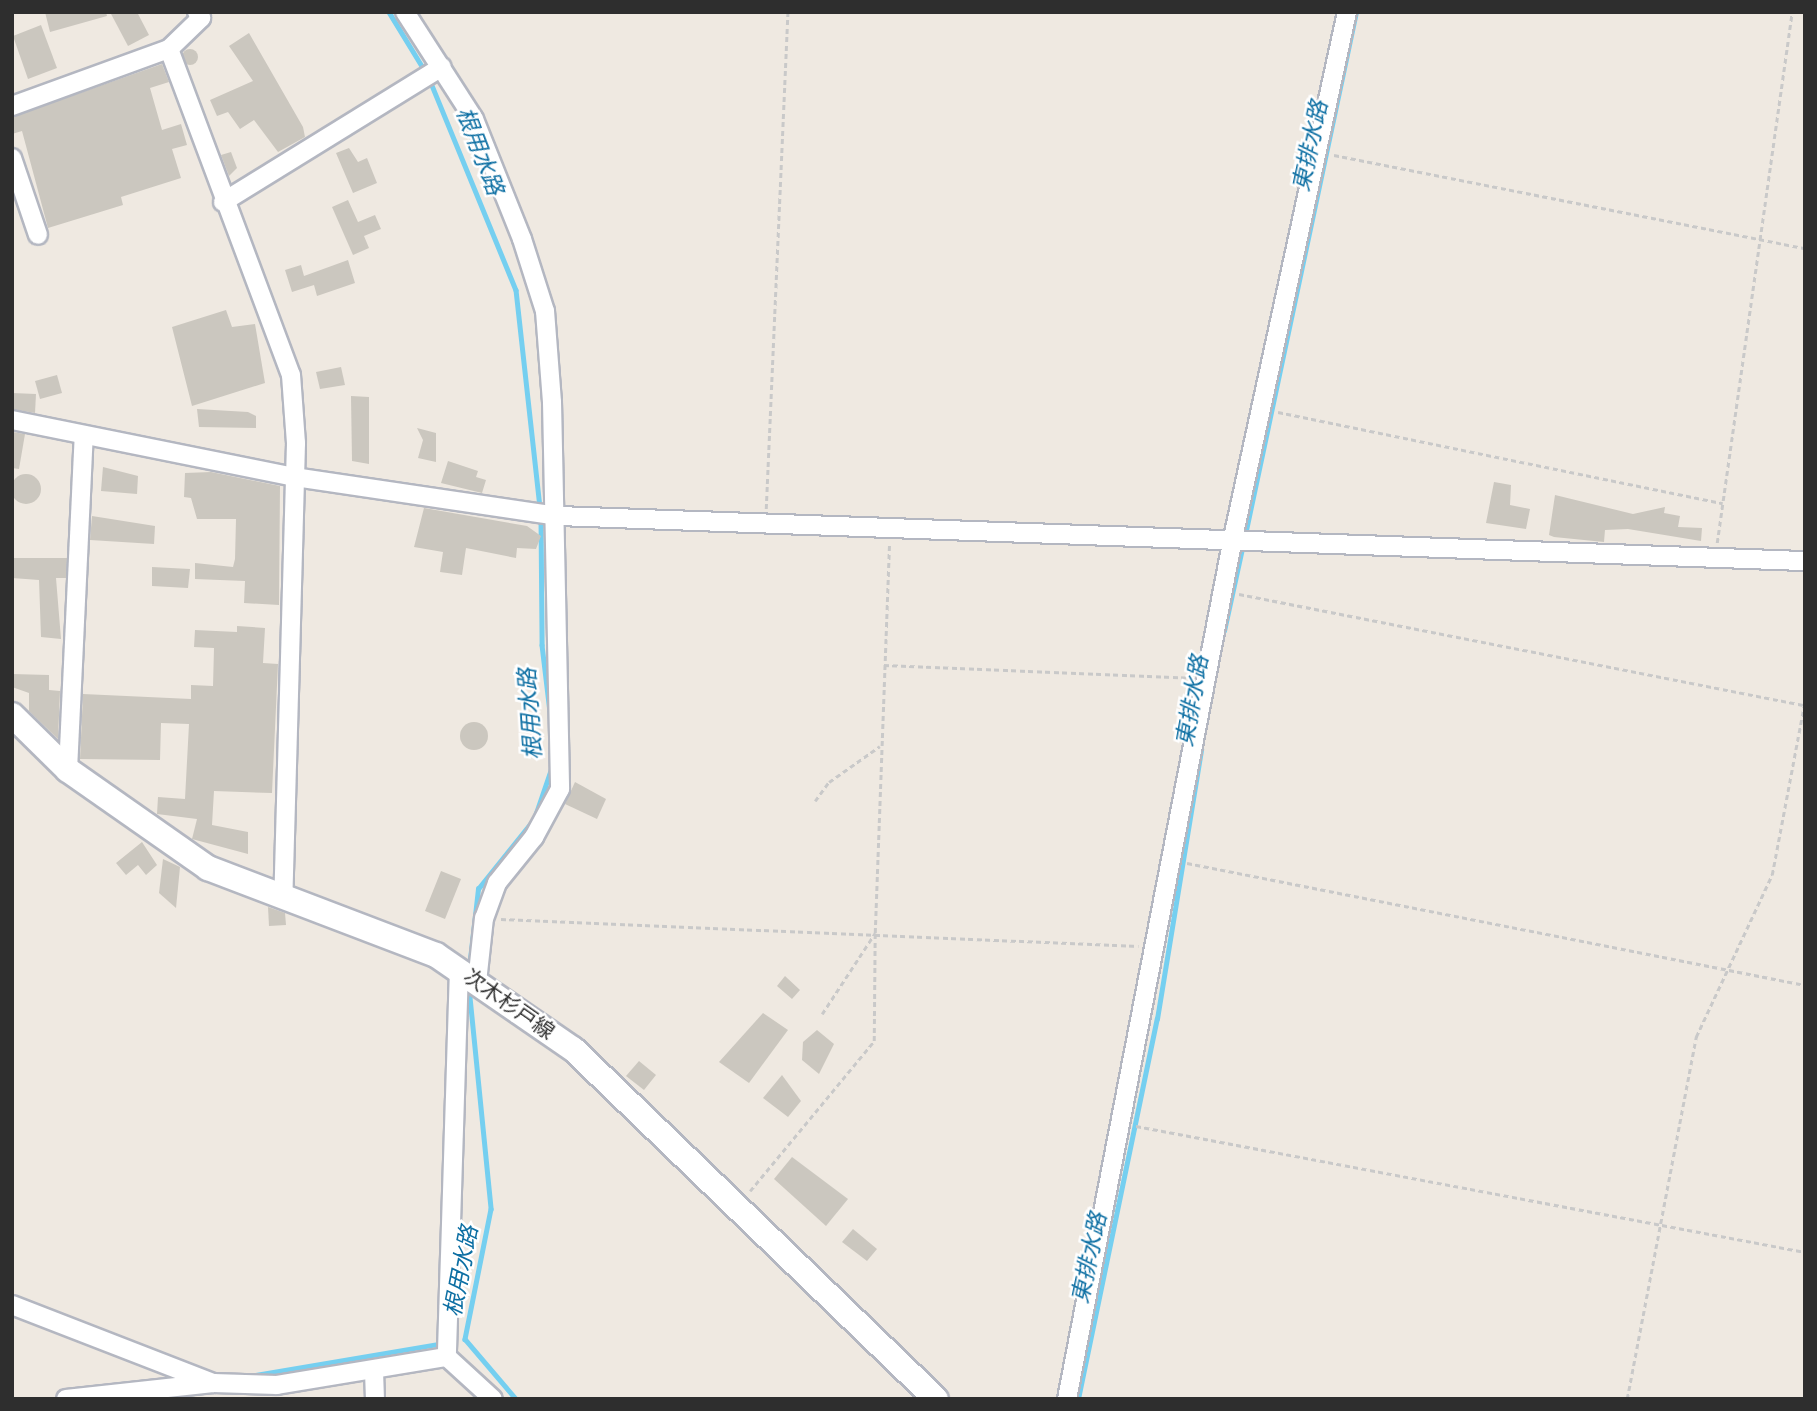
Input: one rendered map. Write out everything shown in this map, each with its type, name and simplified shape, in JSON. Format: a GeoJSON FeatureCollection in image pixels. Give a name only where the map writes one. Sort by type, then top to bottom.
{"type":"FeatureCollection","features":[{"type":"Feature","properties":{"kind":"main road","name":"次木杉戸線"},"geometry":{"type":"LineString","coordinates":[[12,715],[68,770],[208,868],[468,975],[573,1049],[936,1399]]}},
{"type":"Feature","properties":{"kind":"street"},"geometry":{"type":"LineString","coordinates":[[12,106],[169,49],[201,18],[197,12]]}},
{"type":"Feature","properties":{"kind":"street"},"geometry":{"type":"LineString","coordinates":[[405,12],[474,119],[545,311],[558,516],[560,789],[534,837],[497,883],[468,975],[447,1357]]}},
{"type":"Feature","properties":{"kind":"street"},"geometry":{"type":"LineString","coordinates":[[1067,1399],[1222,591],[1347,12]]}},
{"type":"Feature","properties":{"kind":"street"},"geometry":{"type":"LineString","coordinates":[[169,49],[223,202],[291,375],[294,477],[283,899]]}},
{"type":"Feature","properties":{"kind":"street"},"geometry":{"type":"LineString","coordinates":[[223,202],[442,68]]}},
{"type":"Feature","properties":{"kind":"street"},"geometry":{"type":"LineString","coordinates":[[12,159],[38,235]]}},
{"type":"Feature","properties":{"kind":"street"},"geometry":{"type":"LineString","coordinates":[[12,420],[294,477],[558,516],[1233,537],[1805,561]]}},
{"type":"Feature","properties":{"kind":"street"},"geometry":{"type":"LineString","coordinates":[[68,770],[84,435]]}},
{"type":"Feature","properties":{"kind":"street"},"geometry":{"type":"LineString","coordinates":[[12,1305],[213,1383]]}},
{"type":"Feature","properties":{"kind":"street"},"geometry":{"type":"LineString","coordinates":[[66,1399],[213,1383],[277,1385],[447,1357]]}},
{"type":"Feature","properties":{"kind":"street"},"geometry":{"type":"LineString","coordinates":[[447,1357],[493,1399]]}},
{"type":"Feature","properties":{"kind":"street"},"geometry":{"type":"LineString","coordinates":[[374,1371],[375,1399]]}},
{"type":"Feature","properties":{"kind":"path"},"geometry":{"type":"LineString","coordinates":[[765,521],[788,12]]}},
{"type":"Feature","properties":{"kind":"path"},"geometry":{"type":"LineString","coordinates":[[1715,557],[1792,12]]}},
{"type":"Feature","properties":{"kind":"path"},"geometry":{"type":"LineString","coordinates":[[1317,151],[1805,248]]}},
{"type":"Feature","properties":{"kind":"path"},"geometry":{"type":"LineString","coordinates":[[1261,408],[1723,503]]}},
{"type":"Feature","properties":{"kind":"path"},"geometry":{"type":"LineString","coordinates":[[736,1207],[874,1041],[880,746],[890,526]]}},
{"type":"Feature","properties":{"kind":"path"},"geometry":{"type":"LineString","coordinates":[[1222,591],[1804,706]]}},
{"type":"Feature","properties":{"kind":"path"},"geometry":{"type":"LineString","coordinates":[[884,665],[1205,679]]}},
{"type":"Feature","properties":{"kind":"path"},"geometry":{"type":"LineString","coordinates":[[1627,1399],[1696,1037],[1772,875],[1805,700]]}},
{"type":"Feature","properties":{"kind":"path"},"geometry":{"type":"LineString","coordinates":[[814,801],[828,782],[880,746]]}},
{"type":"Feature","properties":{"kind":"path"},"geometry":{"type":"LineString","coordinates":[[1169,859],[1805,985]]}},
{"type":"Feature","properties":{"kind":"path"},"geometry":{"type":"LineString","coordinates":[[484,918],[1153,947]]}},
{"type":"Feature","properties":{"kind":"path"},"geometry":{"type":"LineString","coordinates":[[822,1014],[875,933]]}},
{"type":"Feature","properties":{"kind":"path"},"geometry":{"type":"LineString","coordinates":[[1119,1123],[1805,1252]]}},
{"type":"Feature","properties":{"kind":"building"},"geometry":{"type":"Polygon","coordinates":[[[45,12],[106,12],[107,16],[50,32],[45,12]]]}},
{"type":"Feature","properties":{"kind":"building"},"geometry":{"type":"Polygon","coordinates":[[[110,12],[137,12],[149,35],[128,46],[110,12]]]}},
{"type":"Feature","properties":{"kind":"building"},"geometry":{"type":"Polygon","coordinates":[[[41,25],[57,68],[28,79],[13,36],[41,25]]]}},
{"type":"Feature","properties":{"kind":"building"},"geometry":{"type":"Polygon","coordinates":[[[249,33],[303,127],[305,137],[278,152],[254,120],[240,129],[228,112],[217,116],[210,100],[253,81],[229,46],[249,33]]]}},
{"type":"Feature","properties":{"kind":"building"},"geometry":{"type":"Polygon","coordinates":[[[187,49],[193,49],[198,57],[196,63],[187,65],[182,60],[182,54],[187,49]]]}},
{"type":"Feature","properties":{"kind":"building"},"geometry":{"type":"Polygon","coordinates":[[[162,64],[169,82],[150,88],[162,130],[181,124],[187,145],[172,149],[181,178],[121,197],[123,205],[48,228],[22,131],[12,134],[12,117],[162,64]]]}},
{"type":"Feature","properties":{"kind":"building"},"geometry":{"type":"Polygon","coordinates":[[[349,148],[358,162],[367,158],[377,183],[353,193],[336,153],[349,148]]]}},
{"type":"Feature","properties":{"kind":"building"},"geometry":{"type":"Polygon","coordinates":[[[231,152],[237,168],[229,176],[221,155],[231,152]]]}},
{"type":"Feature","properties":{"kind":"building"},"geometry":{"type":"Polygon","coordinates":[[[348,200],[358,222],[375,215],[381,229],[364,236],[369,248],[353,255],[332,207],[348,200]]]}},
{"type":"Feature","properties":{"kind":"building"},"geometry":{"type":"Polygon","coordinates":[[[348,260],[355,283],[317,296],[314,285],[292,292],[285,270],[301,265],[304,276],[348,260]]]}},
{"type":"Feature","properties":{"kind":"building"},"geometry":{"type":"Polygon","coordinates":[[[226,310],[232,327],[255,324],[265,383],[192,406],[172,327],[226,310]]]}},
{"type":"Feature","properties":{"kind":"building"},"geometry":{"type":"Polygon","coordinates":[[[341,367],[345,385],[320,389],[316,372],[341,367]]]}},
{"type":"Feature","properties":{"kind":"building"},"geometry":{"type":"Polygon","coordinates":[[[57,375],[62,393],[40,399],[35,381],[57,375]]]}},
{"type":"Feature","properties":{"kind":"building"},"geometry":{"type":"Polygon","coordinates":[[[12,393],[36,394],[35,413],[12,409],[12,393]]]}},
{"type":"Feature","properties":{"kind":"building"},"geometry":{"type":"Polygon","coordinates":[[[351,396],[369,397],[369,464],[352,461],[351,396]]]}},
{"type":"Feature","properties":{"kind":"building"},"geometry":{"type":"Polygon","coordinates":[[[197,409],[248,412],[256,416],[256,428],[199,427],[197,409]]]}},
{"type":"Feature","properties":{"kind":"building"},"geometry":{"type":"Polygon","coordinates":[[[417,428],[436,433],[436,462],[418,458],[423,440],[417,428]]]}},
{"type":"Feature","properties":{"kind":"building"},"geometry":{"type":"Polygon","coordinates":[[[12,432],[25,434],[19,469],[12,468],[12,432]]]}},
{"type":"Feature","properties":{"kind":"building"},"geometry":{"type":"Polygon","coordinates":[[[448,461],[478,471],[476,477],[486,480],[482,493],[441,483],[448,461]]]}},
{"type":"Feature","properties":{"kind":"building"},"geometry":{"type":"Polygon","coordinates":[[[103,467],[138,476],[137,494],[101,491],[103,467]]]}},
{"type":"Feature","properties":{"kind":"building"},"geometry":{"type":"Polygon","coordinates":[[[211,472],[280,486],[279,605],[244,603],[245,581],[195,579],[195,563],[233,567],[235,559],[236,519],[197,519],[191,498],[184,497],[185,473],[211,472]]]}},
{"type":"Feature","properties":{"kind":"building"},"geometry":{"type":"Polygon","coordinates":[[[26,474],[32,475],[40,483],[40,495],[32,503],[26,504],[20,503],[12,495],[11,489],[12,483],[20,475],[26,474]]]}},
{"type":"Feature","properties":{"kind":"building"},"geometry":{"type":"Polygon","coordinates":[[[1494,482],[1511,485],[1510,505],[1530,509],[1526,529],[1486,523],[1494,482]]]}},
{"type":"Feature","properties":{"kind":"building"},"geometry":{"type":"Polygon","coordinates":[[[1555,495],[1633,514],[1665,507],[1664,513],[1680,516],[1678,527],[1702,528],[1701,541],[1628,529],[1605,530],[1604,542],[1554,537],[1549,535],[1555,495]]]}},
{"type":"Feature","properties":{"kind":"building"},"geometry":{"type":"Polygon","coordinates":[[[424,508],[527,526],[541,536],[536,549],[517,548],[516,558],[466,548],[462,575],[440,572],[443,552],[414,547],[424,508]]]}},
{"type":"Feature","properties":{"kind":"building"},"geometry":{"type":"Polygon","coordinates":[[[92,516],[155,526],[154,544],[90,540],[92,516]]]}},
{"type":"Feature","properties":{"kind":"building"},"geometry":{"type":"Polygon","coordinates":[[[12,558],[67,558],[66,578],[56,578],[61,639],[41,637],[39,580],[12,578],[12,558]]]}},
{"type":"Feature","properties":{"kind":"building"},"geometry":{"type":"Polygon","coordinates":[[[152,567],[190,569],[188,588],[152,586],[152,567]]]}},
{"type":"Feature","properties":{"kind":"building"},"geometry":{"type":"Polygon","coordinates":[[[237,626],[265,628],[263,663],[278,664],[272,793],[214,791],[212,825],[248,832],[248,854],[192,839],[197,819],[157,814],[158,797],[185,799],[189,724],[161,723],[160,760],[80,759],[83,694],[191,699],[191,685],[213,686],[214,648],[194,647],[195,630],[237,632],[237,626]]]}},
{"type":"Feature","properties":{"kind":"building"},"geometry":{"type":"Polygon","coordinates":[[[12,674],[49,675],[49,690],[60,691],[58,739],[29,711],[29,693],[12,687],[12,674]]]}},
{"type":"Feature","properties":{"kind":"building"},"geometry":{"type":"Polygon","coordinates":[[[474,722],[484,726],[488,736],[484,746],[474,750],[464,746],[460,736],[464,726],[474,722]]]}},
{"type":"Feature","properties":{"kind":"building"},"geometry":{"type":"Polygon","coordinates":[[[575,782],[606,799],[597,819],[565,804],[575,782]]]}},
{"type":"Feature","properties":{"kind":"building"},"geometry":{"type":"Polygon","coordinates":[[[142,842],[157,865],[146,875],[138,865],[126,875],[116,863],[142,842]]]}},
{"type":"Feature","properties":{"kind":"building"},"geometry":{"type":"Polygon","coordinates":[[[163,859],[180,867],[176,908],[159,893],[163,859]]]}},
{"type":"Feature","properties":{"kind":"building"},"geometry":{"type":"Polygon","coordinates":[[[441,871],[461,879],[445,919],[425,911],[441,871]]]}},
{"type":"Feature","properties":{"kind":"building"},"geometry":{"type":"Polygon","coordinates":[[[268,907],[285,913],[286,925],[269,926],[268,907]]]}},
{"type":"Feature","properties":{"kind":"building"},"geometry":{"type":"Polygon","coordinates":[[[785,976],[800,990],[792,999],[777,986],[785,976]]]}},
{"type":"Feature","properties":{"kind":"building"},"geometry":{"type":"Polygon","coordinates":[[[763,1013],[788,1030],[749,1083],[719,1062],[763,1013]]]}},
{"type":"Feature","properties":{"kind":"building"},"geometry":{"type":"Polygon","coordinates":[[[817,1030],[834,1044],[819,1074],[802,1060],[803,1042],[817,1030]]]}},
{"type":"Feature","properties":{"kind":"building"},"geometry":{"type":"Polygon","coordinates":[[[639,1061],[656,1075],[644,1090],[626,1076],[639,1061]]]}},
{"type":"Feature","properties":{"kind":"building"},"geometry":{"type":"Polygon","coordinates":[[[782,1075],[801,1101],[788,1117],[763,1098],[782,1075]]]}},
{"type":"Feature","properties":{"kind":"building"},"geometry":{"type":"Polygon","coordinates":[[[792,1157],[848,1199],[826,1226],[774,1179],[792,1157]]]}},
{"type":"Feature","properties":{"kind":"building"},"geometry":{"type":"Polygon","coordinates":[[[853,1229],[877,1249],[867,1261],[842,1242],[853,1229]]]}},
{"type":"Feature","properties":{"kind":"waterway","name":"根用水路"},"geometry":{"type":"LineString","coordinates":[[389,12],[425,71]]}},
{"type":"Feature","properties":{"kind":"waterway","name":"東排水路"},"geometry":{"type":"LineString","coordinates":[[1245,535],[1356,12]]}},
{"type":"Feature","properties":{"kind":"waterway","name":"根用水路"},"geometry":{"type":"LineString","coordinates":[[429,78],[516,290],[540,509]]}},
{"type":"Feature","properties":{"kind":"waterway","name":"根用水路"},"geometry":{"type":"LineString","coordinates":[[541,518],[542,645],[550,712]]}},
{"type":"Feature","properties":{"kind":"waterway","name":"東排水路"},"geometry":{"type":"LineString","coordinates":[[1224,631],[1243,544]]}},
{"type":"Feature","properties":{"kind":"waterway","name":"東排水路"},"geometry":{"type":"LineString","coordinates":[[1078,1399],[1157,1019],[1201,750]]}},
{"type":"Feature","properties":{"kind":"waterway","name":"根用水路"},"geometry":{"type":"LineString","coordinates":[[469,968],[478,889],[534,819],[551,769]]}},
{"type":"Feature","properties":{"kind":"waterway","name":"根用水路"},"geometry":{"type":"LineString","coordinates":[[469,987],[491,1209],[465,1339],[516,1399]]}},
{"type":"Feature","properties":{"kind":"waterway"},"geometry":{"type":"LineString","coordinates":[[249,1376],[444,1343]]}}]}
